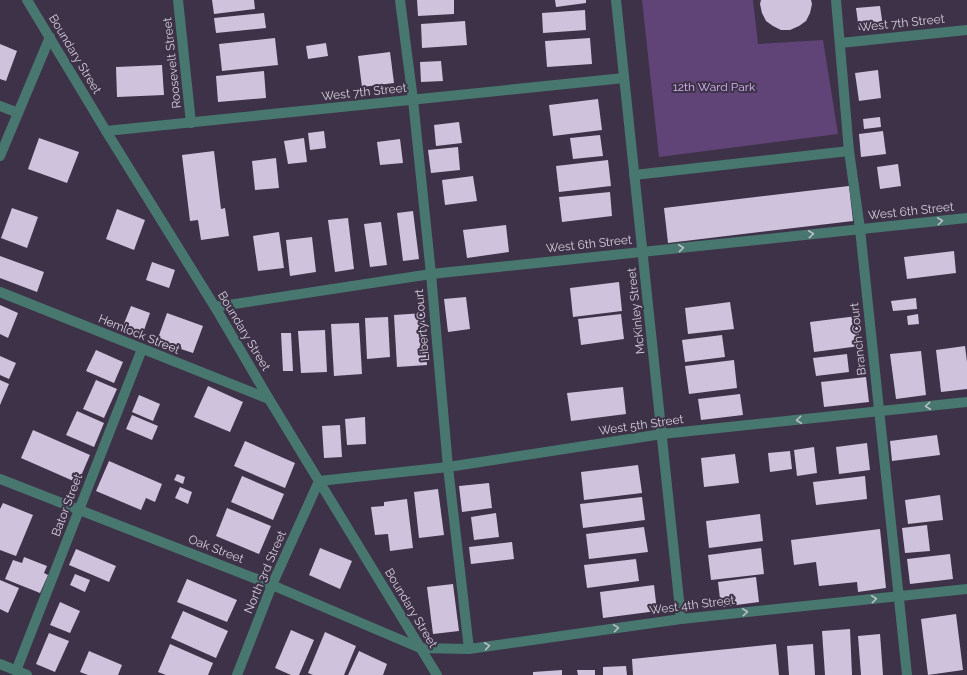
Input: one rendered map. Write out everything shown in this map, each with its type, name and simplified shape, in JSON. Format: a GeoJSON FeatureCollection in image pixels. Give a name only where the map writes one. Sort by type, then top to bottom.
{"type":"FeatureCollection","features":[{"type":"Feature","properties":{"kind":"street","name":"Boundary Street"},"geometry":{"type":"LineString","coordinates":[[27,0],[215,307],[269,399],[437,675]]}},
{"type":"Feature","properties":{"kind":"street","name":"Roosevelt Street"},"geometry":{"type":"LineString","coordinates":[[178,0],[191,123]]}},
{"type":"Feature","properties":{"kind":"street","name":"Liberty Court"},"geometry":{"type":"LineString","coordinates":[[400,0],[413,100],[431,274],[448,467],[469,649]]}},
{"type":"Feature","properties":{"kind":"street","name":"McKinley Street"},"geometry":{"type":"LineString","coordinates":[[616,0],[681,619]]}},
{"type":"Feature","properties":{"kind":"street","name":"Branch Court"},"geometry":{"type":"LineString","coordinates":[[836,0],[849,151],[860,229],[907,675]]}},
{"type":"Feature","properties":{"kind":"street","name":"West 7th Street"},"geometry":{"type":"LineString","coordinates":[[840,43],[967,30]]}},
{"type":"Feature","properties":{"kind":"street"},"geometry":{"type":"LineString","coordinates":[[0,156],[50,37]]}},
{"type":"Feature","properties":{"kind":"street","name":"West 7th Street"},"geometry":{"type":"LineString","coordinates":[[106,131],[624,78]]}},
{"type":"Feature","properties":{"kind":"street"},"geometry":{"type":"LineString","coordinates":[[0,106],[18,113]]}},
{"type":"Feature","properties":{"kind":"street"},"geometry":{"type":"LineString","coordinates":[[634,175],[849,151]]}},
{"type":"Feature","properties":{"kind":"street","name":"West 6th Street"},"geometry":{"type":"LineString","coordinates":[[215,307],[431,274],[967,218]]}},
{"type":"Feature","properties":{"kind":"street","name":"Hemlock Street"},"geometry":{"type":"LineString","coordinates":[[0,292],[269,399]]}},
{"type":"Feature","properties":{"kind":"street","name":"Bator Street"},"geometry":{"type":"LineString","coordinates":[[16,671],[142,349]]}},
{"type":"Feature","properties":{"kind":"street","name":"West 5th Street"},"geometry":{"type":"LineString","coordinates":[[319,481],[448,467],[662,434],[967,402]]}},
{"type":"Feature","properties":{"kind":"street","name":"Oak Street"},"geometry":{"type":"LineString","coordinates":[[0,479],[272,585],[420,648]]}},
{"type":"Feature","properties":{"kind":"street","name":"North 3rd Street"},"geometry":{"type":"LineString","coordinates":[[237,675],[272,585],[319,481]]}},
{"type":"Feature","properties":{"kind":"street","name":"West 4th Street"},"geometry":{"type":"LineString","coordinates":[[420,648],[469,649],[681,619],[967,589]]}},
{"type":"Feature","properties":{"kind":"street"},"geometry":{"type":"LineString","coordinates":[[0,664],[27,675]]}},
{"type":"Feature","properties":{"kind":"green space","name":"12th Ward Park"},"geometry":{"type":"Polygon","coordinates":[[[642,0],[753,0],[758,44],[823,40],[838,134],[659,157],[642,0]]]}},
{"type":"Feature","properties":{"kind":"building"},"geometry":{"type":"Polygon","coordinates":[[[212,0],[254,0],[255,9],[214,14],[212,0]]]}},
{"type":"Feature","properties":{"kind":"building"},"geometry":{"type":"Polygon","coordinates":[[[417,0],[454,0],[454,14],[418,16],[417,0]]]}},
{"type":"Feature","properties":{"kind":"building"},"geometry":{"type":"Polygon","coordinates":[[[555,0],[586,0],[586,3],[556,7],[555,0]]]}},
{"type":"Feature","properties":{"kind":"building"},"geometry":{"type":"Polygon","coordinates":[[[761,0],[811,0],[812,4],[806,21],[790,30],[781,30],[766,21],[762,13],[760,4],[761,0]]]}},
{"type":"Feature","properties":{"kind":"building"},"geometry":{"type":"Polygon","coordinates":[[[880,6],[883,27],[859,30],[856,8],[880,6]]]}},
{"type":"Feature","properties":{"kind":"building"},"geometry":{"type":"Polygon","coordinates":[[[585,10],[586,30],[543,33],[542,13],[585,10]]]}},
{"type":"Feature","properties":{"kind":"building"},"geometry":{"type":"Polygon","coordinates":[[[264,13],[266,28],[216,33],[214,18],[264,13]]]}},
{"type":"Feature","properties":{"kind":"building"},"geometry":{"type":"Polygon","coordinates":[[[465,21],[467,45],[422,48],[421,24],[465,21]]]}},
{"type":"Feature","properties":{"kind":"building"},"geometry":{"type":"Polygon","coordinates":[[[275,38],[278,65],[222,71],[219,44],[275,38]]]}},
{"type":"Feature","properties":{"kind":"building"},"geometry":{"type":"Polygon","coordinates":[[[590,38],[592,64],[547,67],[545,41],[590,38]]]}},
{"type":"Feature","properties":{"kind":"building"},"geometry":{"type":"Polygon","coordinates":[[[326,43],[328,56],[308,59],[306,46],[326,43]]]}},
{"type":"Feature","properties":{"kind":"building"},"geometry":{"type":"Polygon","coordinates":[[[0,44],[17,51],[6,81],[0,79],[0,44]]]}},
{"type":"Feature","properties":{"kind":"building"},"geometry":{"type":"Polygon","coordinates":[[[390,52],[394,83],[362,87],[358,56],[390,52]]]}},
{"type":"Feature","properties":{"kind":"building"},"geometry":{"type":"Polygon","coordinates":[[[441,61],[443,81],[421,82],[420,62],[441,61]]]}},
{"type":"Feature","properties":{"kind":"building"},"geometry":{"type":"Polygon","coordinates":[[[162,65],[164,95],[117,97],[116,67],[162,65]]]}},
{"type":"Feature","properties":{"kind":"building"},"geometry":{"type":"Polygon","coordinates":[[[878,70],[881,98],[859,101],[855,73],[878,70]]]}},
{"type":"Feature","properties":{"kind":"building"},"geometry":{"type":"Polygon","coordinates":[[[264,71],[266,98],[218,102],[216,76],[264,71]]]}},
{"type":"Feature","properties":{"kind":"building"},"geometry":{"type":"Polygon","coordinates":[[[598,99],[602,130],[553,136],[549,105],[598,99]]]}},
{"type":"Feature","properties":{"kind":"building"},"geometry":{"type":"Polygon","coordinates":[[[880,117],[881,127],[864,129],[863,119],[880,117]]]}},
{"type":"Feature","properties":{"kind":"building"},"geometry":{"type":"Polygon","coordinates":[[[459,122],[462,143],[436,146],[434,125],[459,122]]]}},
{"type":"Feature","properties":{"kind":"building"},"geometry":{"type":"Polygon","coordinates":[[[324,131],[326,148],[310,150],[308,133],[324,131]]]}},
{"type":"Feature","properties":{"kind":"building"},"geometry":{"type":"Polygon","coordinates":[[[883,131],[886,154],[861,157],[859,134],[883,131]]]}},
{"type":"Feature","properties":{"kind":"building"},"geometry":{"type":"Polygon","coordinates":[[[600,135],[603,156],[573,159],[570,138],[600,135]]]}},
{"type":"Feature","properties":{"kind":"building"},"geometry":{"type":"Polygon","coordinates":[[[39,138],[79,152],[67,183],[28,169],[39,138]]]}},
{"type":"Feature","properties":{"kind":"building"},"geometry":{"type":"Polygon","coordinates":[[[304,138],[307,162],[288,164],[284,141],[304,138]]]}},
{"type":"Feature","properties":{"kind":"building"},"geometry":{"type":"Polygon","coordinates":[[[400,139],[403,163],[380,165],[377,142],[400,139]]]}},
{"type":"Feature","properties":{"kind":"building"},"geometry":{"type":"Polygon","coordinates":[[[458,147],[460,170],[431,173],[428,150],[458,147]]]}},
{"type":"Feature","properties":{"kind":"building"},"geometry":{"type":"Polygon","coordinates":[[[214,151],[221,209],[225,208],[229,236],[201,240],[198,220],[190,221],[182,155],[214,151]]]}},
{"type":"Feature","properties":{"kind":"building"},"geometry":{"type":"Polygon","coordinates":[[[276,158],[279,188],[255,190],[252,161],[276,158]]]}},
{"type":"Feature","properties":{"kind":"building"},"geometry":{"type":"Polygon","coordinates":[[[608,160],[611,186],[559,192],[556,166],[608,160]]]}},
{"type":"Feature","properties":{"kind":"building"},"geometry":{"type":"Polygon","coordinates":[[[898,164],[901,186],[880,189],[877,167],[898,164]]]}},
{"type":"Feature","properties":{"kind":"building"},"geometry":{"type":"Polygon","coordinates":[[[473,176],[477,201],[445,205],[442,180],[473,176]]]}},
{"type":"Feature","properties":{"kind":"building"},"geometry":{"type":"Polygon","coordinates":[[[849,186],[853,221],[668,243],[664,208],[849,186]]]}},
{"type":"Feature","properties":{"kind":"building"},"geometry":{"type":"Polygon","coordinates":[[[610,192],[612,216],[562,222],[559,197],[610,192]]]}},
{"type":"Feature","properties":{"kind":"building"},"geometry":{"type":"Polygon","coordinates":[[[12,208],[38,217],[27,248],[1,238],[12,208]]]}},
{"type":"Feature","properties":{"kind":"building"},"geometry":{"type":"Polygon","coordinates":[[[117,209],[145,220],[134,250],[106,239],[117,209]]]}},
{"type":"Feature","properties":{"kind":"building"},"geometry":{"type":"Polygon","coordinates":[[[413,211],[419,259],[403,261],[397,213],[413,211]]]}},
{"type":"Feature","properties":{"kind":"building"},"geometry":{"type":"Polygon","coordinates":[[[348,218],[354,269],[335,272],[328,220],[348,218]]]}},
{"type":"Feature","properties":{"kind":"building"},"geometry":{"type":"Polygon","coordinates":[[[381,222],[387,265],[370,267],[364,224],[381,222]]]}},
{"type":"Feature","properties":{"kind":"building"},"geometry":{"type":"Polygon","coordinates":[[[506,225],[509,252],[467,258],[463,230],[506,225]]]}},
{"type":"Feature","properties":{"kind":"building"},"geometry":{"type":"Polygon","coordinates":[[[279,232],[284,268],[258,271],[253,236],[279,232]]]}},
{"type":"Feature","properties":{"kind":"building"},"geometry":{"type":"Polygon","coordinates":[[[312,237],[316,272],[290,276],[286,240],[312,237]]]}},
{"type":"Feature","properties":{"kind":"building"},"geometry":{"type":"Polygon","coordinates":[[[954,251],[956,273],[907,279],[904,257],[954,251]]]}},
{"type":"Feature","properties":{"kind":"building"},"geometry":{"type":"Polygon","coordinates":[[[0,256],[44,272],[37,292],[0,278],[0,256]]]}},
{"type":"Feature","properties":{"kind":"building"},"geometry":{"type":"Polygon","coordinates":[[[152,262],[175,270],[169,288],[146,280],[152,262]]]}},
{"type":"Feature","properties":{"kind":"building"},"geometry":{"type":"Polygon","coordinates":[[[619,282],[622,311],[573,317],[570,288],[619,282]]]}},
{"type":"Feature","properties":{"kind":"building"},"geometry":{"type":"Polygon","coordinates":[[[466,297],[470,329],[448,332],[444,299],[466,297]]]}},
{"type":"Feature","properties":{"kind":"building"},"geometry":{"type":"Polygon","coordinates":[[[916,298],[917,309],[893,311],[891,301],[916,298]]]}},
{"type":"Feature","properties":{"kind":"building"},"geometry":{"type":"Polygon","coordinates":[[[730,302],[734,329],[688,334],[685,308],[730,302]]]}},
{"type":"Feature","properties":{"kind":"building"},"geometry":{"type":"Polygon","coordinates":[[[0,305],[18,313],[8,338],[0,334],[0,305]]]}},
{"type":"Feature","properties":{"kind":"building"},"geometry":{"type":"Polygon","coordinates":[[[131,306],[150,313],[143,333],[123,326],[131,306]]]}},
{"type":"Feature","properties":{"kind":"building"},"geometry":{"type":"Polygon","coordinates":[[[167,313],[203,326],[193,353],[157,341],[167,313]]]}},
{"type":"Feature","properties":{"kind":"building"},"geometry":{"type":"Polygon","coordinates":[[[424,313],[427,365],[397,367],[394,315],[424,313]]]}},
{"type":"Feature","properties":{"kind":"building"},"geometry":{"type":"Polygon","coordinates":[[[621,314],[624,339],[581,345],[578,319],[621,314]]]}},
{"type":"Feature","properties":{"kind":"building"},"geometry":{"type":"Polygon","coordinates":[[[918,314],[919,324],[908,325],[907,316],[918,314]]]}},
{"type":"Feature","properties":{"kind":"building"},"geometry":{"type":"Polygon","coordinates":[[[857,316],[860,346],[814,352],[810,322],[857,316]]]}},
{"type":"Feature","properties":{"kind":"building"},"geometry":{"type":"Polygon","coordinates":[[[388,317],[390,357],[367,359],[365,318],[388,317]]]}},
{"type":"Feature","properties":{"kind":"building"},"geometry":{"type":"Polygon","coordinates":[[[359,323],[362,374],[334,376],[331,324],[359,323]]]}},
{"type":"Feature","properties":{"kind":"building"},"geometry":{"type":"Polygon","coordinates":[[[325,330],[327,372],[301,373],[298,331],[325,330]]]}},
{"type":"Feature","properties":{"kind":"building"},"geometry":{"type":"Polygon","coordinates":[[[281,333],[291,333],[293,371],[283,371],[281,333]]]}},
{"type":"Feature","properties":{"kind":"building"},"geometry":{"type":"Polygon","coordinates":[[[722,335],[725,357],[685,362],[682,340],[722,335]]]}},
{"type":"Feature","properties":{"kind":"building"},"geometry":{"type":"Polygon","coordinates":[[[965,346],[967,362],[967,389],[941,392],[936,350],[965,346]]]}},
{"type":"Feature","properties":{"kind":"building"},"geometry":{"type":"Polygon","coordinates":[[[96,350],[123,362],[114,383],[86,371],[96,350]]]}},
{"type":"Feature","properties":{"kind":"building"},"geometry":{"type":"Polygon","coordinates":[[[921,351],[926,395],[896,399],[890,354],[921,351]]]}},
{"type":"Feature","properties":{"kind":"building"},"geometry":{"type":"Polygon","coordinates":[[[847,354],[849,372],[816,376],[813,358],[847,354]]]}},
{"type":"Feature","properties":{"kind":"building"},"geometry":{"type":"Polygon","coordinates":[[[0,356],[16,363],[9,379],[0,375],[0,356]]]}},
{"type":"Feature","properties":{"kind":"building"},"geometry":{"type":"Polygon","coordinates":[[[734,360],[737,388],[689,394],[685,366],[734,360]]]}},
{"type":"Feature","properties":{"kind":"building"},"geometry":{"type":"Polygon","coordinates":[[[866,377],[869,402],[824,407],[821,382],[866,377]]]}},
{"type":"Feature","properties":{"kind":"building"},"geometry":{"type":"Polygon","coordinates":[[[0,380],[9,384],[0,405],[0,380]]]}},
{"type":"Feature","properties":{"kind":"building"},"geometry":{"type":"Polygon","coordinates":[[[96,380],[117,389],[104,418],[83,409],[96,380]]]}},
{"type":"Feature","properties":{"kind":"building"},"geometry":{"type":"Polygon","coordinates":[[[208,386],[243,402],[230,432],[194,417],[208,386]]]}},
{"type":"Feature","properties":{"kind":"building"},"geometry":{"type":"Polygon","coordinates":[[[623,387],[626,414],[571,421],[567,393],[623,387]]]}},
{"type":"Feature","properties":{"kind":"building"},"geometry":{"type":"Polygon","coordinates":[[[740,394],[743,415],[701,420],[698,399],[740,394]]]}},
{"type":"Feature","properties":{"kind":"building"},"geometry":{"type":"Polygon","coordinates":[[[139,395],[160,404],[153,421],[132,412],[139,395]]]}},
{"type":"Feature","properties":{"kind":"building"},"geometry":{"type":"Polygon","coordinates":[[[77,411],[104,423],[94,447],[66,435],[77,411]]]}},
{"type":"Feature","properties":{"kind":"building"},"geometry":{"type":"Polygon","coordinates":[[[132,415],[158,426],[152,440],[126,429],[132,415]]]}},
{"type":"Feature","properties":{"kind":"building"},"geometry":{"type":"Polygon","coordinates":[[[365,417],[366,444],[347,445],[345,419],[365,417]]]}},
{"type":"Feature","properties":{"kind":"building"},"geometry":{"type":"Polygon","coordinates":[[[340,425],[342,457],[324,458],[322,426],[340,425]]]}},
{"type":"Feature","properties":{"kind":"building"},"geometry":{"type":"Polygon","coordinates":[[[33,430],[90,455],[78,483],[21,458],[33,430]]]}},
{"type":"Feature","properties":{"kind":"building"},"geometry":{"type":"Polygon","coordinates":[[[937,435],[940,455],[892,461],[890,441],[937,435]]]}},
{"type":"Feature","properties":{"kind":"building"},"geometry":{"type":"Polygon","coordinates":[[[245,441],[295,463],[285,488],[234,466],[245,441]]]}},
{"type":"Feature","properties":{"kind":"building"},"geometry":{"type":"Polygon","coordinates":[[[867,443],[870,470],[839,474],[836,447],[867,443]]]}},
{"type":"Feature","properties":{"kind":"building"},"geometry":{"type":"Polygon","coordinates":[[[814,447],[817,473],[797,476],[794,450],[814,447]]]}},
{"type":"Feature","properties":{"kind":"building"},"geometry":{"type":"Polygon","coordinates":[[[790,451],[792,469],[770,472],[768,453],[790,451]]]}},
{"type":"Feature","properties":{"kind":"building"},"geometry":{"type":"Polygon","coordinates":[[[735,454],[739,483],[704,487],[701,458],[735,454]]]}},
{"type":"Feature","properties":{"kind":"building"},"geometry":{"type":"Polygon","coordinates":[[[109,461],[162,484],[155,502],[146,498],[141,510],[96,491],[109,461]]]}},
{"type":"Feature","properties":{"kind":"building"},"geometry":{"type":"Polygon","coordinates":[[[638,465],[642,493],[584,500],[581,472],[638,465]]]}},
{"type":"Feature","properties":{"kind":"building"},"geometry":{"type":"Polygon","coordinates":[[[177,474],[185,477],[183,484],[174,480],[177,474]]]}},
{"type":"Feature","properties":{"kind":"building"},"geometry":{"type":"Polygon","coordinates":[[[242,476],[284,494],[273,520],[231,502],[242,476]]]}},
{"type":"Feature","properties":{"kind":"building"},"geometry":{"type":"Polygon","coordinates":[[[865,476],[867,499],[816,505],[813,482],[865,476]]]}},
{"type":"Feature","properties":{"kind":"building"},"geometry":{"type":"Polygon","coordinates":[[[489,483],[492,508],[462,512],[459,486],[489,483]]]}},
{"type":"Feature","properties":{"kind":"building"},"geometry":{"type":"Polygon","coordinates":[[[180,487],[192,492],[188,504],[175,498],[180,487]]]}},
{"type":"Feature","properties":{"kind":"building"},"geometry":{"type":"Polygon","coordinates":[[[438,489],[444,535],[419,538],[414,492],[438,489]]]}},
{"type":"Feature","properties":{"kind":"building"},"geometry":{"type":"Polygon","coordinates":[[[940,495],[943,520],[908,524],[905,500],[940,495]]]}},
{"type":"Feature","properties":{"kind":"building"},"geometry":{"type":"Polygon","coordinates":[[[642,497],[645,520],[583,528],[580,504],[642,497]]]}},
{"type":"Feature","properties":{"kind":"building"},"geometry":{"type":"Polygon","coordinates":[[[407,499],[413,548],[390,551],[388,534],[375,535],[371,507],[384,506],[384,502],[407,499]]]}},
{"type":"Feature","properties":{"kind":"building"},"geometry":{"type":"Polygon","coordinates":[[[3,503],[33,515],[16,556],[0,550],[0,509],[3,503]]]}},
{"type":"Feature","properties":{"kind":"building"},"geometry":{"type":"Polygon","coordinates":[[[227,508],[271,526],[259,554],[216,536],[227,508]]]}},
{"type":"Feature","properties":{"kind":"building"},"geometry":{"type":"Polygon","coordinates":[[[496,513],[499,537],[474,540],[471,517],[496,513]]]}},
{"type":"Feature","properties":{"kind":"building"},"geometry":{"type":"Polygon","coordinates":[[[760,514],[763,541],[709,548],[706,521],[760,514]]]}},
{"type":"Feature","properties":{"kind":"building"},"geometry":{"type":"Polygon","coordinates":[[[927,525],[930,551],[905,553],[902,528],[927,525]]]}},
{"type":"Feature","properties":{"kind":"building"},"geometry":{"type":"Polygon","coordinates":[[[644,527],[648,552],[589,559],[586,534],[644,527]]]}},
{"type":"Feature","properties":{"kind":"building"},"geometry":{"type":"Polygon","coordinates":[[[880,529],[886,588],[858,592],[857,582],[819,586],[816,562],[794,565],[791,540],[880,529]]]}},
{"type":"Feature","properties":{"kind":"building"},"geometry":{"type":"Polygon","coordinates":[[[512,542],[514,559],[471,564],[469,547],[512,542]]]}},
{"type":"Feature","properties":{"kind":"building"},"geometry":{"type":"Polygon","coordinates":[[[320,548],[352,561],[340,589],[309,575],[320,548]]]}},
{"type":"Feature","properties":{"kind":"building"},"geometry":{"type":"Polygon","coordinates":[[[761,548],[764,574],[711,580],[708,555],[761,548]]]}},
{"type":"Feature","properties":{"kind":"building"},"geometry":{"type":"Polygon","coordinates":[[[76,549],[116,566],[109,582],[69,565],[76,549]]]}},
{"type":"Feature","properties":{"kind":"building"},"geometry":{"type":"Polygon","coordinates":[[[950,554],[953,579],[910,584],[907,559],[950,554]]]}},
{"type":"Feature","properties":{"kind":"building"},"geometry":{"type":"Polygon","coordinates":[[[24,557],[47,566],[44,573],[48,575],[40,593],[5,579],[13,560],[22,563],[24,557]]]}},
{"type":"Feature","properties":{"kind":"building"},"geometry":{"type":"Polygon","coordinates":[[[636,559],[639,581],[587,588],[584,565],[636,559]]]}},
{"type":"Feature","properties":{"kind":"building"},"geometry":{"type":"Polygon","coordinates":[[[75,574],[90,580],[85,592],[70,585],[75,574]]]}},
{"type":"Feature","properties":{"kind":"building"},"geometry":{"type":"Polygon","coordinates":[[[756,577],[759,602],[721,607],[718,582],[756,577]]]}},
{"type":"Feature","properties":{"kind":"building"},"geometry":{"type":"Polygon","coordinates":[[[187,579],[237,600],[227,622],[177,602],[187,579]]]}},
{"type":"Feature","properties":{"kind":"building"},"geometry":{"type":"Polygon","coordinates":[[[0,580],[19,588],[8,613],[0,609],[0,580]]]}},
{"type":"Feature","properties":{"kind":"building"},"geometry":{"type":"Polygon","coordinates":[[[453,584],[459,631],[433,634],[427,587],[453,584]]]}},
{"type":"Feature","properties":{"kind":"building"},"geometry":{"type":"Polygon","coordinates":[[[654,585],[657,611],[603,618],[600,592],[654,585]]]}},
{"type":"Feature","properties":{"kind":"building"},"geometry":{"type":"Polygon","coordinates":[[[60,602],[80,611],[70,633],[50,625],[60,602]]]}},
{"type":"Feature","properties":{"kind":"building"},"geometry":{"type":"Polygon","coordinates":[[[183,611],[228,631],[216,658],[171,638],[183,611]]]}},
{"type":"Feature","properties":{"kind":"building"},"geometry":{"type":"Polygon","coordinates":[[[956,614],[963,670],[928,675],[921,619],[956,614]]]}},
{"type":"Feature","properties":{"kind":"building"},"geometry":{"type":"Polygon","coordinates":[[[850,629],[852,675],[825,675],[822,631],[850,629]]]}},
{"type":"Feature","properties":{"kind":"building"},"geometry":{"type":"Polygon","coordinates":[[[291,630],[314,640],[299,675],[291,675],[275,668],[291,630]]]}},
{"type":"Feature","properties":{"kind":"building"},"geometry":{"type":"Polygon","coordinates":[[[325,632],[356,646],[344,675],[313,675],[308,673],[325,632]]]}},
{"type":"Feature","properties":{"kind":"building"},"geometry":{"type":"Polygon","coordinates":[[[49,633],[69,641],[55,672],[36,664],[49,633]]]}},
{"type":"Feature","properties":{"kind":"building"},"geometry":{"type":"Polygon","coordinates":[[[880,634],[883,675],[861,675],[858,636],[880,634]]]}},
{"type":"Feature","properties":{"kind":"building"},"geometry":{"type":"Polygon","coordinates":[[[170,644],[213,663],[208,675],[166,675],[158,672],[170,644]]]}},
{"type":"Feature","properties":{"kind":"building"},"geometry":{"type":"Polygon","coordinates":[[[776,644],[779,675],[633,675],[632,659],[776,644]]]}},
{"type":"Feature","properties":{"kind":"building"},"geometry":{"type":"Polygon","coordinates":[[[813,644],[815,675],[789,675],[787,646],[813,644]]]}},
{"type":"Feature","properties":{"kind":"building"},"geometry":{"type":"Polygon","coordinates":[[[89,651],[122,665],[118,675],[88,675],[80,672],[89,651]]]}},
{"type":"Feature","properties":{"kind":"building"},"geometry":{"type":"Polygon","coordinates":[[[359,651],[387,664],[383,675],[348,675],[359,651]]]}},
{"type":"Feature","properties":{"kind":"building"},"geometry":{"type":"Polygon","coordinates":[[[626,666],[627,675],[603,675],[603,667],[626,666]]]}},
{"type":"Feature","properties":{"kind":"building"},"geometry":{"type":"Polygon","coordinates":[[[562,670],[562,675],[533,675],[533,672],[562,670]]]}},
{"type":"Feature","properties":{"kind":"building"},"geometry":{"type":"Polygon","coordinates":[[[577,670],[595,670],[595,675],[578,675],[577,670]]]}}]}
